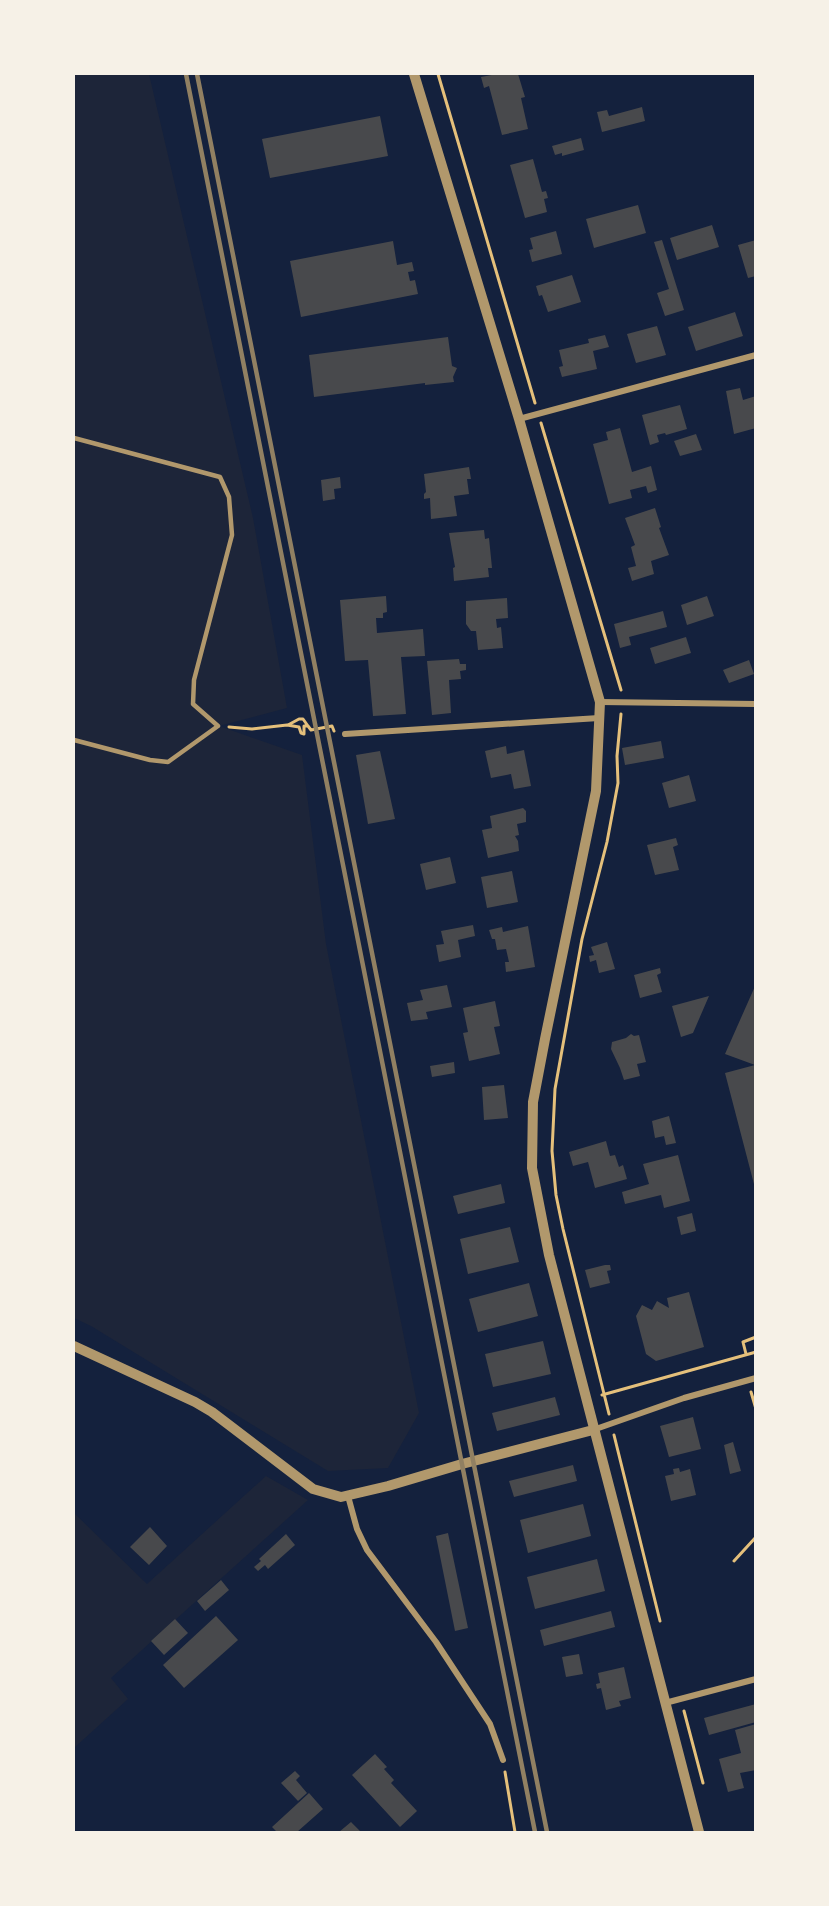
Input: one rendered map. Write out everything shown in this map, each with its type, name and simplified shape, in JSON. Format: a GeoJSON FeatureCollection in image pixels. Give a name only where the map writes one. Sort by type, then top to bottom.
{"type":"FeatureCollection","features":[{"type":"Feature","properties":{"kind":"street"},"geometry":{"type":"LineString","coordinates":[[414,74],[519,419],[600,702],[596,791],[533,1102],[532,1168],[549,1255],[699,1833]]}},
{"type":"Feature","properties":{"kind":"street"},"geometry":{"type":"LineString","coordinates":[[519,419],[756,354]]}},
{"type":"Feature","properties":{"kind":"street"},"geometry":{"type":"LineString","coordinates":[[600,702],[756,704]]}},
{"type":"Feature","properties":{"kind":"street"},"geometry":{"type":"LineString","coordinates":[[345,734],[599,718]]}},
{"type":"Feature","properties":{"kind":"street"},"geometry":{"type":"LineString","coordinates":[[74,1346],[212,1412],[313,1489],[330,1495],[348,1496],[593,1430],[684,1398],[756,1378]]}},
{"type":"Feature","properties":{"kind":"street"},"geometry":{"type":"LineString","coordinates":[[348,1496],[357,1529],[367,1550],[436,1642],[490,1724],[503,1760]]}},
{"type":"Feature","properties":{"kind":"street"},"geometry":{"type":"LineString","coordinates":[[665,1703],[756,1678]]}},
{"type":"Feature","properties":{"kind":"lane"},"geometry":{"type":"LineString","coordinates":[[74,438],[220,477],[229,497],[232,535],[194,680],[193,704],[218,726],[168,762],[150,760],[74,740]]}},
{"type":"Feature","properties":{"kind":"path"},"geometry":{"type":"LineString","coordinates":[[438,74],[536,406]]}},
{"type":"Feature","properties":{"kind":"path"},"geometry":{"type":"LineString","coordinates":[[540,421],[622,693]]}},
{"type":"Feature","properties":{"kind":"path"},"geometry":{"type":"LineString","coordinates":[[606,1402],[556,1195],[552,1151],[555,1089],[582,939],[607,842],[618,783],[617,756],[621,714]]}},
{"type":"Feature","properties":{"kind":"path"},"geometry":{"type":"LineString","coordinates":[[287,725],[299,718],[303,719],[311,730],[332,726],[334,731],[336,724],[339,723],[341,732],[345,734]]}},
{"type":"Feature","properties":{"kind":"path"},"geometry":{"type":"LineString","coordinates":[[218,726],[252,729],[287,725],[299,728],[304,734],[304,726],[308,726]]}},
{"type":"Feature","properties":{"kind":"path"},"geometry":{"type":"LineString","coordinates":[[746,1354],[743,1342],[756,1337]]}},
{"type":"Feature","properties":{"kind":"path"},"geometry":{"type":"LineString","coordinates":[[586,1400],[756,1352]]}},
{"type":"Feature","properties":{"kind":"path"},"geometry":{"type":"LineString","coordinates":[[750,1390],[756,1409]]}},
{"type":"Feature","properties":{"kind":"path"},"geometry":{"type":"LineString","coordinates":[[612,1427],[662,1626]]}},
{"type":"Feature","properties":{"kind":"path"},"geometry":{"type":"LineString","coordinates":[[735,1561],[756,1537]]}},
{"type":"Feature","properties":{"kind":"path"},"geometry":{"type":"LineString","coordinates":[[682,1705],[705,1793]]}},
{"type":"Feature","properties":{"kind":"path"},"geometry":{"type":"LineString","coordinates":[[503,1760],[515,1833]]}},
{"type":"Feature","properties":{"kind":"shaded area"},"geometry":{"type":"Polygon","coordinates":[[[74,74],[149,74],[253,518],[287,708],[219,726],[302,755],[326,944],[419,1413],[388,1468],[328,1471],[91,1326],[74,1318],[74,74]]]}},
{"type":"Feature","properties":{"kind":"shaded area"},"geometry":{"type":"Polygon","coordinates":[[[266,1476],[308,1500],[111,1678],[128,1699],[74,1748],[74,1513],[147,1584],[266,1476]]]}},
{"type":"Feature","properties":{"kind":"building"},"geometry":{"type":"Polygon","coordinates":[[[518,74],[525,97],[521,98],[528,129],[502,135],[489,86],[484,88],[481,77],[518,74]]]}},
{"type":"Feature","properties":{"kind":"building"},"geometry":{"type":"Polygon","coordinates":[[[642,107],[645,121],[602,132],[597,112],[607,110],[609,116],[642,107]]]}},
{"type":"Feature","properties":{"kind":"building"},"geometry":{"type":"Polygon","coordinates":[[[380,116],[388,156],[270,178],[262,139],[380,116]]]}},
{"type":"Feature","properties":{"kind":"building"},"geometry":{"type":"Polygon","coordinates":[[[581,138],[584,150],[562,156],[562,153],[555,155],[552,146],[581,138]]]}},
{"type":"Feature","properties":{"kind":"building"},"geometry":{"type":"Polygon","coordinates":[[[533,159],[542,192],[546,191],[548,198],[544,199],[547,212],[525,218],[510,165],[533,159]]]}},
{"type":"Feature","properties":{"kind":"building"},"geometry":{"type":"Polygon","coordinates":[[[638,205],[646,233],[594,248],[586,219],[638,205]]]}},
{"type":"Feature","properties":{"kind":"building"},"geometry":{"type":"Polygon","coordinates":[[[712,225],[719,247],[677,260],[670,238],[712,225]]]}},
{"type":"Feature","properties":{"kind":"building"},"geometry":{"type":"Polygon","coordinates":[[[556,231],[562,254],[532,262],[529,250],[533,249],[530,238],[556,231]]]}},
{"type":"Feature","properties":{"kind":"building"},"geometry":{"type":"Polygon","coordinates":[[[662,240],[684,310],[665,316],[657,293],[669,289],[654,242],[662,240]]]}},
{"type":"Feature","properties":{"kind":"building"},"geometry":{"type":"Polygon","coordinates":[[[756,240],[756,276],[748,278],[738,245],[756,240]]]}},
{"type":"Feature","properties":{"kind":"building"},"geometry":{"type":"Polygon","coordinates":[[[393,241],[397,265],[412,262],[414,271],[408,272],[410,281],[415,280],[418,294],[301,317],[290,261],[393,241]]]}},
{"type":"Feature","properties":{"kind":"building"},"geometry":{"type":"Polygon","coordinates":[[[572,275],[581,302],[548,312],[536,286],[572,275]]]}},
{"type":"Feature","properties":{"kind":"building"},"geometry":{"type":"Polygon","coordinates":[[[735,312],[743,336],[696,351],[688,327],[735,312]]]}},
{"type":"Feature","properties":{"kind":"building"},"geometry":{"type":"Polygon","coordinates":[[[657,326],[666,355],[636,363],[627,334],[657,326]]]}},
{"type":"Feature","properties":{"kind":"building"},"geometry":{"type":"Polygon","coordinates":[[[605,335],[609,347],[593,351],[597,369],[562,377],[559,367],[563,366],[559,350],[589,343],[588,339],[605,335]]]}},
{"type":"Feature","properties":{"kind":"building"},"geometry":{"type":"Polygon","coordinates":[[[448,337],[452,366],[457,368],[453,377],[454,382],[425,385],[425,383],[314,397],[309,355],[448,337]]]}},
{"type":"Feature","properties":{"kind":"building"},"geometry":{"type":"Polygon","coordinates":[[[740,388],[743,400],[756,396],[756,428],[734,434],[726,391],[740,388]]]}},
{"type":"Feature","properties":{"kind":"building"},"geometry":{"type":"Polygon","coordinates":[[[680,405],[687,429],[657,435],[659,442],[650,445],[642,415],[680,405]]]}},
{"type":"Feature","properties":{"kind":"building"},"geometry":{"type":"Polygon","coordinates":[[[620,428],[632,472],[651,466],[657,490],[648,493],[646,486],[630,490],[632,498],[609,504],[593,444],[608,440],[606,432],[620,428]]]}},
{"type":"Feature","properties":{"kind":"building"},"geometry":{"type":"Polygon","coordinates":[[[696,434],[702,450],[680,456],[674,441],[696,434]]]}},
{"type":"Feature","properties":{"kind":"building"},"geometry":{"type":"Polygon","coordinates":[[[469,467],[471,479],[467,479],[469,494],[454,496],[457,516],[431,519],[430,498],[424,499],[426,492],[424,474],[469,467]]]}},
{"type":"Feature","properties":{"kind":"building"},"geometry":{"type":"Polygon","coordinates":[[[340,477],[341,488],[334,489],[335,499],[323,501],[321,480],[340,477]]]}},
{"type":"Feature","properties":{"kind":"building"},"geometry":{"type":"Polygon","coordinates":[[[655,508],[661,527],[659,528],[669,555],[651,561],[654,574],[632,581],[628,568],[636,566],[631,547],[635,545],[625,518],[655,508]]]}},
{"type":"Feature","properties":{"kind":"building"},"geometry":{"type":"Polygon","coordinates":[[[484,530],[485,539],[489,538],[492,568],[488,568],[489,577],[454,581],[453,568],[455,567],[449,533],[484,530]]]}},
{"type":"Feature","properties":{"kind":"building"},"geometry":{"type":"Polygon","coordinates":[[[386,596],[387,612],[383,613],[383,618],[376,618],[377,633],[423,629],[425,656],[401,657],[406,714],[373,716],[368,660],[345,661],[340,600],[386,596]]]}},
{"type":"Feature","properties":{"kind":"building"},"geometry":{"type":"Polygon","coordinates":[[[707,596],[714,616],[687,625],[681,605],[707,596]]]}},
{"type":"Feature","properties":{"kind":"building"},"geometry":{"type":"Polygon","coordinates":[[[507,598],[508,618],[496,619],[497,628],[501,627],[503,648],[478,650],[476,631],[471,631],[466,624],[466,601],[507,598]]]}},
{"type":"Feature","properties":{"kind":"building"},"geometry":{"type":"Polygon","coordinates":[[[663,611],[667,627],[629,637],[631,645],[620,648],[614,624],[663,611]]]}},
{"type":"Feature","properties":{"kind":"building"},"geometry":{"type":"Polygon","coordinates":[[[686,637],[691,653],[655,664],[650,648],[686,637]]]}},
{"type":"Feature","properties":{"kind":"building"},"geometry":{"type":"Polygon","coordinates":[[[459,659],[460,664],[466,664],[466,670],[460,671],[461,679],[449,680],[451,713],[432,715],[427,661],[459,659]]]}},
{"type":"Feature","properties":{"kind":"building"},"geometry":{"type":"Polygon","coordinates":[[[749,660],[754,674],[729,683],[723,670],[749,660]]]}},
{"type":"Feature","properties":{"kind":"building"},"geometry":{"type":"Polygon","coordinates":[[[661,741],[664,758],[625,765],[622,748],[661,741]]]}},
{"type":"Feature","properties":{"kind":"building"},"geometry":{"type":"Polygon","coordinates":[[[506,746],[507,754],[524,750],[531,786],[514,789],[511,774],[491,778],[485,751],[506,746]]]}},
{"type":"Feature","properties":{"kind":"building"},"geometry":{"type":"Polygon","coordinates":[[[380,751],[395,819],[368,824],[356,755],[380,751]]]}},
{"type":"Feature","properties":{"kind":"building"},"geometry":{"type":"Polygon","coordinates":[[[689,775],[696,801],[669,808],[662,783],[689,775]]]}},
{"type":"Feature","properties":{"kind":"building"},"geometry":{"type":"Polygon","coordinates":[[[523,808],[526,811],[526,822],[517,824],[519,835],[515,836],[519,851],[488,858],[482,830],[492,828],[490,816],[523,808]]]}},
{"type":"Feature","properties":{"kind":"building"},"geometry":{"type":"Polygon","coordinates":[[[676,838],[678,845],[673,847],[679,870],[655,875],[647,845],[676,838]]]}},
{"type":"Feature","properties":{"kind":"building"},"geometry":{"type":"Polygon","coordinates":[[[450,857],[456,883],[426,890],[420,864],[450,857]]]}},
{"type":"Feature","properties":{"kind":"building"},"geometry":{"type":"Polygon","coordinates":[[[512,871],[518,902],[487,908],[481,877],[512,871]]]}},
{"type":"Feature","properties":{"kind":"building"},"geometry":{"type":"Polygon","coordinates":[[[473,925],[475,936],[458,940],[461,957],[439,962],[436,945],[444,944],[441,931],[473,925]]]}},
{"type":"Feature","properties":{"kind":"building"},"geometry":{"type":"Polygon","coordinates":[[[528,926],[535,967],[506,972],[505,962],[509,962],[506,949],[497,950],[495,939],[492,939],[489,930],[502,927],[503,932],[528,926]]]}},
{"type":"Feature","properties":{"kind":"building"},"geometry":{"type":"Polygon","coordinates":[[[607,942],[615,969],[599,973],[596,960],[590,962],[589,956],[594,955],[591,947],[607,942]]]}},
{"type":"Feature","properties":{"kind":"building"},"geometry":{"type":"Polygon","coordinates":[[[660,968],[661,973],[657,975],[662,992],[640,998],[634,975],[660,968]]]}},
{"type":"Feature","properties":{"kind":"building"},"geometry":{"type":"Polygon","coordinates":[[[756,984],[755,1188],[725,1073],[755,1065],[725,1054],[756,984]]]}},
{"type":"Feature","properties":{"kind":"building"},"geometry":{"type":"Polygon","coordinates":[[[447,985],[452,1007],[426,1012],[428,1019],[411,1021],[407,1003],[423,1000],[420,990],[447,985]]]}},
{"type":"Feature","properties":{"kind":"building"},"geometry":{"type":"Polygon","coordinates":[[[709,996],[693,1033],[681,1037],[672,1006],[709,996]]]}},
{"type":"Feature","properties":{"kind":"building"},"geometry":{"type":"Polygon","coordinates":[[[495,1001],[500,1026],[494,1027],[500,1054],[469,1061],[463,1033],[468,1032],[463,1008],[495,1001]]]}},
{"type":"Feature","properties":{"kind":"building"},"geometry":{"type":"Polygon","coordinates":[[[631,1034],[639,1035],[646,1062],[637,1064],[640,1076],[624,1080],[611,1049],[612,1042],[631,1034]]]}},
{"type":"Feature","properties":{"kind":"building"},"geometry":{"type":"Polygon","coordinates":[[[454,1062],[455,1073],[432,1077],[430,1066],[454,1062]]]}},
{"type":"Feature","properties":{"kind":"building"},"geometry":{"type":"Polygon","coordinates":[[[504,1085],[508,1118],[484,1120],[482,1087],[504,1085]]]}},
{"type":"Feature","properties":{"kind":"building"},"geometry":{"type":"Polygon","coordinates":[[[669,1116],[676,1143],[666,1145],[664,1136],[655,1138],[652,1121],[669,1116]]]}},
{"type":"Feature","properties":{"kind":"building"},"geometry":{"type":"Polygon","coordinates":[[[606,1141],[610,1156],[615,1155],[619,1167],[623,1165],[627,1179],[595,1188],[588,1162],[573,1166],[569,1152],[606,1141]]]}},
{"type":"Feature","properties":{"kind":"building"},"geometry":{"type":"Polygon","coordinates":[[[678,1155],[690,1201],[664,1208],[661,1195],[625,1204],[622,1192],[649,1184],[643,1164],[678,1155]]]}},
{"type":"Feature","properties":{"kind":"building"},"geometry":{"type":"Polygon","coordinates":[[[501,1184],[505,1203],[458,1214],[453,1196],[501,1184]]]}},
{"type":"Feature","properties":{"kind":"building"},"geometry":{"type":"Polygon","coordinates":[[[692,1213],[696,1231],[681,1235],[677,1217],[692,1213]]]}},
{"type":"Feature","properties":{"kind":"building"},"geometry":{"type":"Polygon","coordinates":[[[510,1227],[519,1262],[468,1274],[460,1239],[510,1227]]]}},
{"type":"Feature","properties":{"kind":"building"},"geometry":{"type":"Polygon","coordinates":[[[610,1265],[611,1270],[607,1271],[610,1283],[590,1288],[585,1270],[610,1265]]]}},
{"type":"Feature","properties":{"kind":"building"},"geometry":{"type":"Polygon","coordinates":[[[529,1283],[538,1316],[478,1332],[469,1299],[529,1283]]]}},
{"type":"Feature","properties":{"kind":"building"},"geometry":{"type":"Polygon","coordinates":[[[689,1292],[704,1347],[656,1361],[646,1354],[636,1316],[642,1305],[652,1310],[657,1301],[669,1308],[667,1298],[689,1292]]]}},
{"type":"Feature","properties":{"kind":"building"},"geometry":{"type":"Polygon","coordinates":[[[543,1341],[551,1374],[493,1387],[485,1354],[543,1341]]]}},
{"type":"Feature","properties":{"kind":"building"},"geometry":{"type":"Polygon","coordinates":[[[555,1397],[560,1415],[497,1431],[492,1413],[555,1397]]]}},
{"type":"Feature","properties":{"kind":"building"},"geometry":{"type":"Polygon","coordinates":[[[693,1417],[701,1449],[669,1457],[660,1426],[693,1417]]]}},
{"type":"Feature","properties":{"kind":"building"},"geometry":{"type":"Polygon","coordinates":[[[733,1442],[741,1471],[730,1474],[724,1445],[733,1442]]]}},
{"type":"Feature","properties":{"kind":"building"},"geometry":{"type":"Polygon","coordinates":[[[573,1465],[577,1481],[514,1497],[509,1481],[573,1465]]]}},
{"type":"Feature","properties":{"kind":"building"},"geometry":{"type":"Polygon","coordinates":[[[679,1468],[680,1472],[690,1469],[696,1495],[671,1501],[665,1476],[674,1474],[673,1469],[679,1468]]]}},
{"type":"Feature","properties":{"kind":"building"},"geometry":{"type":"Polygon","coordinates":[[[583,1504],[591,1536],[528,1553],[520,1520],[583,1504]]]}},
{"type":"Feature","properties":{"kind":"building"},"geometry":{"type":"Polygon","coordinates":[[[150,1527],[167,1546],[149,1565],[130,1547],[150,1527]]]}},
{"type":"Feature","properties":{"kind":"building"},"geometry":{"type":"Polygon","coordinates":[[[448,1533],[468,1628],[455,1631],[436,1536],[448,1533]]]}},
{"type":"Feature","properties":{"kind":"building"},"geometry":{"type":"Polygon","coordinates":[[[286,1534],[295,1545],[268,1569],[265,1565],[258,1571],[254,1567],[261,1561],[259,1559],[286,1534]]]}},
{"type":"Feature","properties":{"kind":"building"},"geometry":{"type":"Polygon","coordinates":[[[597,1559],[605,1591],[535,1609],[527,1577],[597,1559]]]}},
{"type":"Feature","properties":{"kind":"building"},"geometry":{"type":"Polygon","coordinates":[[[221,1580],[229,1590],[205,1611],[197,1601],[221,1580]]]}},
{"type":"Feature","properties":{"kind":"building"},"geometry":{"type":"Polygon","coordinates":[[[611,1611],[615,1627],[544,1646],[540,1630],[611,1611]]]}},
{"type":"Feature","properties":{"kind":"building"},"geometry":{"type":"Polygon","coordinates":[[[216,1616],[238,1640],[184,1688],[163,1665],[216,1616]]]}},
{"type":"Feature","properties":{"kind":"building"},"geometry":{"type":"Polygon","coordinates":[[[175,1619],[188,1633],[164,1655],[151,1641],[175,1619]]]}},
{"type":"Feature","properties":{"kind":"building"},"geometry":{"type":"Polygon","coordinates":[[[579,1654],[583,1674],[566,1677],[562,1657],[579,1654]]]}},
{"type":"Feature","properties":{"kind":"building"},"geometry":{"type":"Polygon","coordinates":[[[624,1667],[631,1698],[619,1701],[621,1706],[606,1710],[601,1688],[597,1689],[596,1684],[600,1683],[598,1673],[624,1667]]]}},
{"type":"Feature","properties":{"kind":"building"},"geometry":{"type":"Polygon","coordinates":[[[756,1704],[756,1722],[709,1735],[704,1718],[756,1704]]]}},
{"type":"Feature","properties":{"kind":"building"},"geometry":{"type":"Polygon","coordinates":[[[756,1724],[756,1770],[740,1773],[744,1788],[728,1792],[719,1759],[741,1753],[735,1730],[756,1724]]]}},
{"type":"Feature","properties":{"kind":"building"},"geometry":{"type":"Polygon","coordinates":[[[375,1754],[387,1767],[384,1769],[394,1780],[391,1783],[417,1811],[400,1827],[352,1775],[375,1754]]]}},
{"type":"Feature","properties":{"kind":"building"},"geometry":{"type":"Polygon","coordinates":[[[295,1771],[300,1776],[296,1780],[307,1793],[298,1801],[281,1783],[295,1771]]]}},
{"type":"Feature","properties":{"kind":"building"},"geometry":{"type":"Polygon","coordinates":[[[309,1793],[323,1809],[297,1832],[277,1832],[272,1827],[309,1793]]]}},
{"type":"Feature","properties":{"kind":"building"},"geometry":{"type":"Polygon","coordinates":[[[351,1822],[361,1832],[339,1832],[351,1822]]]}},
{"type":"Feature","properties":{"kind":"railway"},"geometry":{"type":"LineString","coordinates":[[186,74],[535,1832]]}},
{"type":"Feature","properties":{"kind":"railway"},"geometry":{"type":"LineString","coordinates":[[197,74],[547,1832]]}}]}
